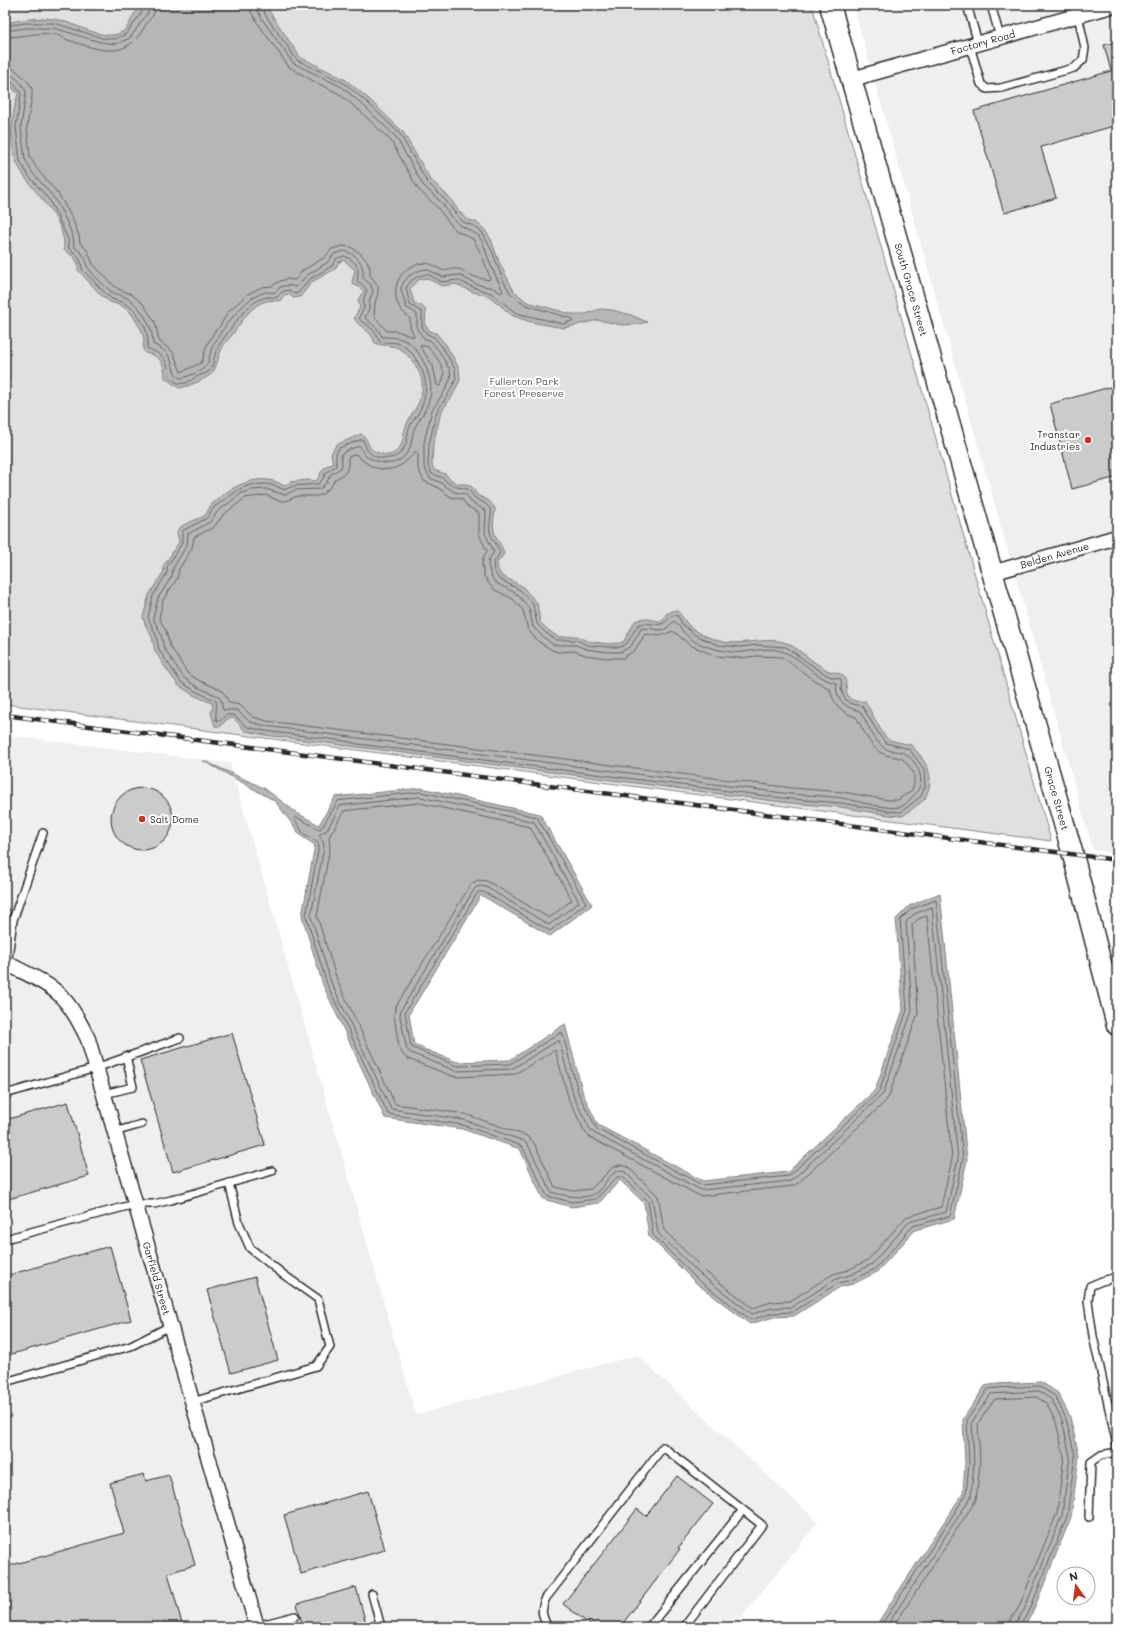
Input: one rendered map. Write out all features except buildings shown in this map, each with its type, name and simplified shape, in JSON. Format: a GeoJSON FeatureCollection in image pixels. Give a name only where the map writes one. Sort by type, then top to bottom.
{"type":"FeatureCollection","features":[{"type":"Feature","properties":{"kind":"street","name":"South Grace Street"},"geometry":{"type":"LineString","coordinates":[[830,5],[992,574]]}},
{"type":"Feature","properties":{"kind":"street","name":"Factory Road"},"geometry":{"type":"LineString","coordinates":[[852,79],[1078,15],[1092,8],[1110,6]]}},
{"type":"Feature","properties":{"kind":"street","name":"Belden Avenue"},"geometry":{"type":"LineString","coordinates":[[992,574],[1117,537]]}},
{"type":"Feature","properties":{"kind":"street","name":"Grace Street"},"geometry":{"type":"LineString","coordinates":[[992,574],[1070,847],[1115,1013]]}},
{"type":"Feature","properties":{"kind":"street","name":"Garfield Street"},"geometry":{"type":"LineString","coordinates":[[6,964],[48,986],[59,994],[80,1022],[88,1039],[257,1627]]}},
{"type":"Feature","properties":{"kind":"lane"},"geometry":{"type":"LineString","coordinates":[[967,5],[981,84],[987,88],[1000,88],[1074,68],[1083,60],[1085,48],[1078,15]]}},
{"type":"Feature","properties":{"kind":"lane"},"geometry":{"type":"LineString","coordinates":[[991,5],[1000,37]]}},
{"type":"Feature","properties":{"kind":"lane"},"geometry":{"type":"LineString","coordinates":[[6,964],[13,920],[43,833]]}},
{"type":"Feature","properties":{"kind":"lane"},"geometry":{"type":"LineString","coordinates":[[5,1094],[96,1068],[126,1056],[180,1038]]}},
{"type":"Feature","properties":{"kind":"lane"},"geometry":{"type":"LineString","coordinates":[[104,1094],[133,1087],[126,1056]]}},
{"type":"Feature","properties":{"kind":"lane"},"geometry":{"type":"LineString","coordinates":[[114,1132],[142,1124]]}},
{"type":"Feature","properties":{"kind":"lane"},"geometry":{"type":"LineString","coordinates":[[5,1239],[135,1204],[154,1204],[170,1200],[272,1171]]}},
{"type":"Feature","properties":{"kind":"lane"},"geometry":{"type":"LineString","coordinates":[[192,1402],[316,1366],[330,1347],[318,1299],[250,1248],[239,1223],[229,1183]]}},
{"type":"Feature","properties":{"kind":"lane"},"geometry":{"type":"LineString","coordinates":[[1117,1278],[1102,1281],[1090,1286],[1088,1301],[1093,1336],[1117,1446]]}},
{"type":"Feature","properties":{"kind":"lane"},"geometry":{"type":"LineString","coordinates":[[5,1382],[131,1346],[170,1326]]}},
{"type":"Feature","properties":{"kind":"lane"},"geometry":{"type":"LineString","coordinates":[[548,1627],[543,1618],[542,1611],[546,1598],[663,1447],[762,1525],[684,1627]]}},
{"type":"Feature","properties":{"kind":"lane"},"geometry":{"type":"LineString","coordinates":[[1089,1517],[1091,1462],[1101,1455],[1117,1452]]}},
{"type":"Feature","properties":{"kind":"lane"},"geometry":{"type":"LineString","coordinates":[[649,1627],[743,1510]]}},
{"type":"Feature","properties":{"kind":"lane"},"geometry":{"type":"LineString","coordinates":[[372,1594],[380,1627]]}},
{"type":"Feature","properties":{"kind":"lane"},"geometry":{"type":"LineString","coordinates":[[257,1627],[295,1616]]}},
{"type":"Feature","properties":{"kind":"shaded area"},"geometry":{"type":"Polygon","coordinates":[[[853,5],[1117,5],[1117,853],[1093,850],[853,5]]]}},
{"type":"Feature","properties":{"kind":"shaded area"},"geometry":{"type":"Polygon","coordinates":[[[5,735],[230,763],[416,1415],[637,1355],[818,1522],[734,1627],[5,1627],[5,735]]]}},
{"type":"Feature","properties":{"kind":"green space","name":"Fullerton Park Forest Preserve"},"geometry":{"type":"Polygon","coordinates":[[[5,5],[812,5],[1051,841],[5,704],[5,5]]]}},
{"type":"Feature","properties":{"kind":"water"},"geometry":{"type":"Polygon","coordinates":[[[142,5],[265,5],[300,57],[346,80],[370,100],[403,132],[430,179],[450,198],[466,219],[476,222],[484,229],[491,239],[499,262],[514,291],[527,302],[571,314],[586,314],[600,309],[612,310],[631,315],[647,322],[622,325],[598,320],[564,328],[531,322],[513,316],[489,296],[473,292],[456,284],[442,286],[426,278],[418,280],[410,289],[414,303],[420,305],[426,310],[425,325],[430,331],[436,333],[446,345],[459,368],[460,380],[452,397],[441,412],[433,444],[432,465],[434,470],[445,474],[458,484],[466,484],[472,487],[477,495],[489,501],[495,508],[493,527],[504,554],[497,563],[498,570],[502,576],[522,586],[537,603],[540,622],[558,637],[577,636],[587,641],[609,644],[624,641],[635,621],[644,618],[658,621],[663,620],[666,614],[675,610],[680,613],[688,625],[696,631],[719,641],[736,643],[773,641],[789,644],[822,667],[842,675],[846,682],[847,694],[849,697],[857,701],[865,701],[883,734],[889,740],[911,745],[920,755],[928,768],[930,778],[929,788],[925,799],[903,816],[888,815],[840,807],[790,803],[265,735],[245,731],[234,718],[227,719],[220,727],[215,726],[211,713],[213,707],[212,703],[193,695],[178,685],[155,651],[152,637],[143,617],[149,595],[164,571],[163,567],[179,542],[177,532],[178,529],[185,524],[205,515],[211,505],[219,498],[236,487],[246,483],[256,480],[265,480],[275,481],[284,486],[290,482],[308,480],[316,481],[326,466],[333,464],[331,454],[336,445],[361,434],[374,451],[388,455],[395,452],[401,444],[408,420],[419,401],[422,382],[418,369],[406,354],[397,347],[375,343],[371,334],[354,318],[360,307],[358,300],[364,291],[352,282],[355,270],[344,260],[339,262],[335,269],[312,282],[300,297],[293,298],[289,294],[284,295],[280,301],[267,301],[256,306],[251,310],[224,345],[212,373],[200,381],[179,388],[165,378],[164,368],[161,361],[150,354],[145,353],[143,349],[144,339],[141,329],[131,313],[122,306],[110,302],[101,295],[78,270],[78,264],[74,257],[64,250],[63,237],[59,225],[46,204],[23,174],[14,155],[12,128],[18,94],[5,81],[5,23],[48,18],[98,33],[115,35],[122,32],[126,28],[134,14],[142,5]]]}},
{"type":"Feature","properties":{"kind":"water"},"geometry":{"type":"Polygon","coordinates":[[[202,760],[264,788],[297,813],[319,825],[335,797],[421,788],[540,814],[592,905],[550,936],[481,895],[409,1014],[414,1045],[457,1062],[510,1060],[565,1024],[583,1094],[598,1125],[703,1181],[788,1172],[875,1090],[903,1010],[896,919],[909,906],[940,893],[967,1160],[954,1219],[915,1230],[877,1272],[853,1284],[840,1287],[794,1316],[774,1317],[750,1324],[696,1283],[649,1236],[644,1203],[620,1180],[599,1203],[572,1207],[543,1199],[520,1149],[462,1129],[385,1118],[323,985],[302,916],[315,845],[301,836],[275,801],[202,760]]]}},
{"type":"Feature","properties":{"kind":"water"},"geometry":{"type":"Polygon","coordinates":[[[1041,1382],[1058,1393],[1070,1417],[1079,1456],[1071,1517],[1032,1614],[1023,1627],[875,1627],[963,1493],[965,1463],[963,1419],[985,1386],[995,1384],[1041,1382]]]}},
{"type":"Feature","properties":{"kind":"railway"},"geometry":{"type":"LineString","coordinates":[[5,715],[1117,860]]}},
{"type":"Feature","properties":{"kind":"place","name":"Transtar Industries"},"geometry":{"type":"Point","coordinates":[1088,440]}},
{"type":"Feature","properties":{"kind":"place","name":"Salt Dome"},"geometry":{"type":"Point","coordinates":[142,819]}}]}
